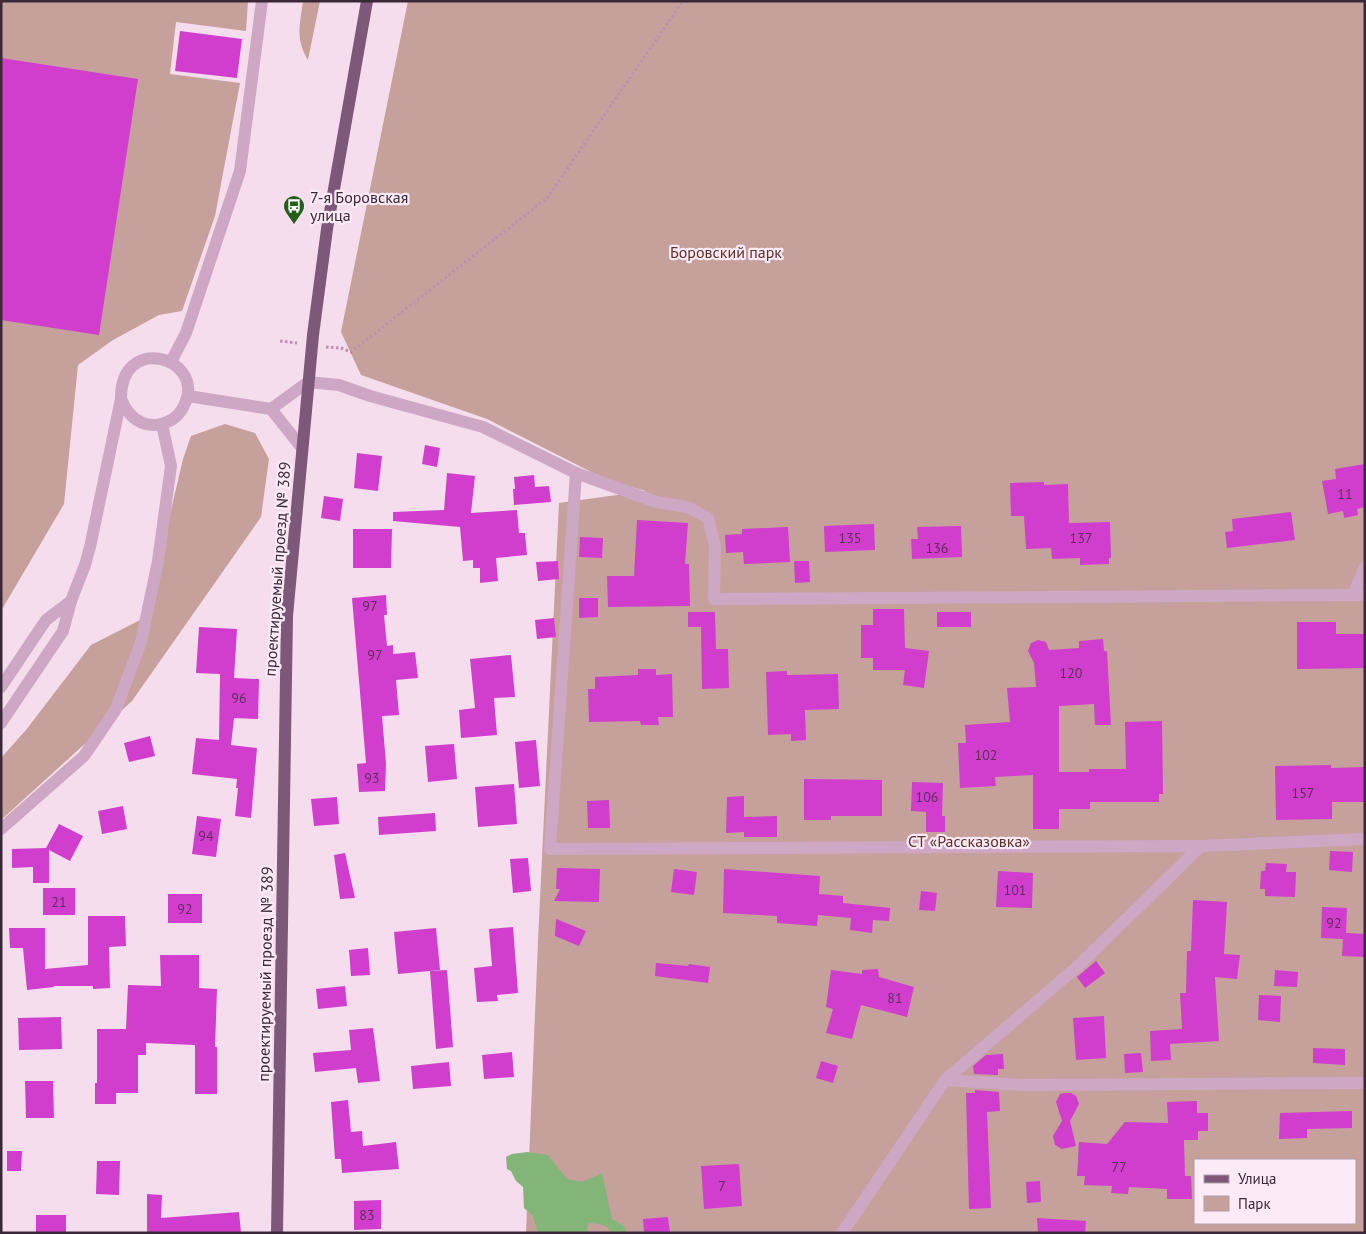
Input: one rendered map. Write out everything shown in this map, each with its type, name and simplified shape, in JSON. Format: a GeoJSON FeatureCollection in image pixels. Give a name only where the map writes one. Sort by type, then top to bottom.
{"type":"FeatureCollection","features":[{"type":"Feature","properties":{"kind":"main road","name":"проектируемый проезд № 389"},"geometry":{"type":"LineString","coordinates":[[277,1233],[287,616],[308,382],[327,229],[367,1]]}},
{"type":"Feature","properties":{"kind":"street"},"geometry":{"type":"LineString","coordinates":[[171,362],[186,332],[240,170],[262,1]]}},
{"type":"Feature","properties":{"kind":"street"},"geometry":{"type":"LineString","coordinates":[[1,722],[63,631],[71,601],[85,565],[121,398],[120,385],[125,373],[134,364],[146,358],[159,358],[171,362],[181,371],[187,383],[188,396],[183,409],[174,419],[162,424],[149,425],[136,420],[126,411],[121,398]]}},
{"type":"Feature","properties":{"kind":"street"},"geometry":{"type":"LineString","coordinates":[[271,409],[308,382],[339,386],[483,427],[576,473],[656,502],[687,507],[708,518],[715,546],[714,599],[1359,595],[1365,567]]}},
{"type":"Feature","properties":{"kind":"street"},"geometry":{"type":"LineString","coordinates":[[188,396],[271,409],[302,448]]}},
{"type":"Feature","properties":{"kind":"street"},"geometry":{"type":"LineString","coordinates":[[1,828],[84,756],[116,709],[141,642],[158,561],[171,466],[162,424]]}},
{"type":"Feature","properties":{"kind":"street"},"geometry":{"type":"LineString","coordinates":[[576,473],[550,849],[1201,846],[1365,839]]}},
{"type":"Feature","properties":{"kind":"street"},"geometry":{"type":"LineString","coordinates":[[1,687],[46,620],[71,601]]}},
{"type":"Feature","properties":{"kind":"street"},"geometry":{"type":"LineString","coordinates":[[842,1233],[945,1080],[1077,967],[1201,846]]}},
{"type":"Feature","properties":{"kind":"street"},"geometry":{"type":"LineString","coordinates":[[945,1080],[1032,1085],[1365,1083]]}},
{"type":"Feature","properties":{"kind":"path"},"geometry":{"type":"LineString","coordinates":[[341,348],[350,352],[547,198],[683,1]]}},
{"type":"Feature","properties":{"kind":"green space"},"geometry":{"type":"Polygon","coordinates":[[[1,1],[248,1],[246,31],[176,22],[170,74],[240,83],[215,216],[182,311],[159,315],[113,340],[78,365],[64,504],[1,611],[1,1]]]}},
{"type":"Feature","properties":{"kind":"green space"},"geometry":{"type":"Polygon","coordinates":[[[303,1],[320,1],[308,60],[300,38],[303,1]]]}},
{"type":"Feature","properties":{"kind":"green space"},"geometry":{"type":"Polygon","coordinates":[[[408,1],[1365,1],[1365,1233],[526,1233],[559,503],[646,491],[609,481],[487,419],[361,375],[341,332],[408,1]]]}},
{"type":"Feature","properties":{"kind":"green space"},"geometry":{"type":"Polygon","coordinates":[[[225,424],[255,433],[269,459],[261,517],[132,701],[1,820],[1,758],[26,730],[91,645],[146,617],[183,459],[191,436],[225,424]]]}},
{"type":"Feature","properties":{"kind":"shaded area"},"geometry":{"type":"Polygon","coordinates":[[[527,1152],[548,1155],[567,1179],[582,1182],[602,1173],[612,1219],[624,1226],[627,1233],[611,1233],[605,1226],[589,1223],[587,1229],[589,1233],[538,1233],[533,1216],[524,1208],[523,1187],[516,1181],[511,1171],[507,1169],[506,1157],[512,1154],[527,1152]]]}},
{"type":"Feature","properties":{"kind":"building"},"geometry":{"type":"Polygon","coordinates":[[[180,31],[242,39],[237,78],[175,71],[180,31]]]}},
{"type":"Feature","properties":{"kind":"building"},"geometry":{"type":"Polygon","coordinates":[[[1,58],[138,79],[99,335],[1,320],[1,58]]]}},
{"type":"Feature","properties":{"kind":"building"},"geometry":{"type":"Polygon","coordinates":[[[425,445],[440,448],[437,467],[422,464],[425,445]]]}},
{"type":"Feature","properties":{"kind":"building"},"geometry":{"type":"Polygon","coordinates":[[[357,453],[382,456],[378,491],[354,488],[357,453]]]}},
{"type":"Feature","properties":{"kind":"building"},"geometry":{"type":"Polygon","coordinates":[[[1365,464],[1365,507],[1357,509],[1358,515],[1344,518],[1343,511],[1328,514],[1322,481],[1336,479],[1335,469],[1365,464]]]}},
{"type":"Feature","properties":{"kind":"building"},"geometry":{"type":"Polygon","coordinates":[[[447,473],[475,476],[471,513],[517,510],[519,533],[525,533],[527,555],[496,558],[498,581],[480,583],[480,568],[473,568],[473,560],[463,561],[460,527],[393,521],[393,512],[444,510],[447,473]]]}},
{"type":"Feature","properties":{"kind":"building"},"geometry":{"type":"Polygon","coordinates":[[[534,475],[535,487],[549,486],[551,502],[514,505],[514,477],[534,475]]]}},
{"type":"Feature","properties":{"kind":"building"},"geometry":{"type":"Polygon","coordinates":[[[1044,482],[1044,485],[1068,484],[1069,523],[1110,522],[1111,558],[1109,558],[1109,564],[1080,565],[1080,558],[1052,559],[1051,548],[1026,549],[1024,516],[1011,516],[1010,483],[1044,482]]]}},
{"type":"Feature","properties":{"kind":"building"},"geometry":{"type":"Polygon","coordinates":[[[324,496],[343,499],[340,521],[321,518],[324,496]]]}},
{"type":"Feature","properties":{"kind":"building"},"geometry":{"type":"Polygon","coordinates":[[[1291,512],[1295,540],[1227,548],[1225,532],[1233,531],[1232,519],[1291,512]]]}},
{"type":"Feature","properties":{"kind":"building"},"geometry":{"type":"Polygon","coordinates":[[[637,520],[688,523],[685,564],[689,564],[690,606],[608,607],[607,576],[634,576],[637,520]]]}},
{"type":"Feature","properties":{"kind":"building"},"geometry":{"type":"Polygon","coordinates":[[[874,524],[875,550],[825,552],[824,526],[874,524]]]}},
{"type":"Feature","properties":{"kind":"building"},"geometry":{"type":"Polygon","coordinates":[[[961,526],[962,557],[912,559],[911,539],[918,539],[917,527],[961,526]]]}},
{"type":"Feature","properties":{"kind":"building"},"geometry":{"type":"Polygon","coordinates":[[[788,527],[790,562],[744,564],[743,552],[726,553],[725,535],[742,534],[742,529],[788,527]]]}},
{"type":"Feature","properties":{"kind":"building"},"geometry":{"type":"Polygon","coordinates":[[[353,529],[392,529],[391,568],[353,568],[353,529]]]}},
{"type":"Feature","properties":{"kind":"building"},"geometry":{"type":"Polygon","coordinates":[[[580,537],[603,538],[602,558],[579,557],[580,537]]]}},
{"type":"Feature","properties":{"kind":"building"},"geometry":{"type":"Polygon","coordinates":[[[558,561],[559,579],[538,581],[536,562],[558,561]]]}},
{"type":"Feature","properties":{"kind":"building"},"geometry":{"type":"Polygon","coordinates":[[[794,561],[809,561],[810,582],[795,583],[794,561]]]}},
{"type":"Feature","properties":{"kind":"building"},"geometry":{"type":"Polygon","coordinates":[[[386,595],[387,615],[384,615],[387,646],[393,645],[393,654],[415,652],[418,678],[396,680],[399,715],[382,716],[386,764],[385,791],[359,792],[357,764],[366,763],[352,598],[386,595]]]}},
{"type":"Feature","properties":{"kind":"building"},"geometry":{"type":"Polygon","coordinates":[[[579,598],[598,598],[598,617],[579,618],[579,598]]]}},
{"type":"Feature","properties":{"kind":"building"},"geometry":{"type":"Polygon","coordinates":[[[873,609],[904,609],[905,648],[929,651],[924,688],[903,685],[905,670],[873,670],[873,658],[861,658],[861,625],[873,625],[873,609]]]}},
{"type":"Feature","properties":{"kind":"building"},"geometry":{"type":"Polygon","coordinates":[[[688,612],[715,612],[716,649],[728,649],[729,688],[702,689],[701,627],[688,627],[688,612]]]}},
{"type":"Feature","properties":{"kind":"building"},"geometry":{"type":"Polygon","coordinates":[[[937,612],[971,612],[971,627],[937,627],[937,612]]]}},
{"type":"Feature","properties":{"kind":"building"},"geometry":{"type":"Polygon","coordinates":[[[554,618],[556,637],[537,639],[535,620],[554,618]]]}},
{"type":"Feature","properties":{"kind":"building"},"geometry":{"type":"Polygon","coordinates":[[[1297,622],[1336,622],[1336,634],[1365,634],[1365,668],[1297,669],[1297,622]]]}},
{"type":"Feature","properties":{"kind":"building"},"geometry":{"type":"Polygon","coordinates":[[[199,627],[237,629],[234,678],[259,679],[258,719],[234,718],[231,745],[257,748],[251,818],[235,816],[237,779],[192,774],[196,738],[219,740],[220,674],[196,673],[199,627]]]}},
{"type":"Feature","properties":{"kind":"building"},"geometry":{"type":"Polygon","coordinates":[[[1103,639],[1104,651],[1107,651],[1111,725],[1095,725],[1094,704],[1059,706],[1059,772],[1089,772],[1089,769],[1126,769],[1125,722],[1162,721],[1163,794],[1159,794],[1159,802],[1090,802],[1090,809],[1059,809],[1059,829],[1033,829],[1033,775],[995,777],[996,786],[960,788],[958,743],[966,743],[965,725],[1010,722],[1007,688],[1036,687],[1034,663],[1028,651],[1031,643],[1038,640],[1046,642],[1049,650],[1079,648],[1079,641],[1103,639]]]}},
{"type":"Feature","properties":{"kind":"building"},"geometry":{"type":"Polygon","coordinates":[[[511,655],[515,697],[494,698],[497,735],[461,738],[459,710],[475,708],[470,659],[511,655]]]}},
{"type":"Feature","properties":{"kind":"building"},"geometry":{"type":"Polygon","coordinates":[[[638,669],[656,669],[656,675],[672,674],[673,717],[658,717],[659,725],[641,725],[640,721],[589,722],[588,689],[595,689],[595,677],[638,675],[638,669]]]}},
{"type":"Feature","properties":{"kind":"building"},"geometry":{"type":"Polygon","coordinates":[[[787,671],[787,675],[838,674],[839,709],[805,710],[806,740],[791,741],[791,734],[768,735],[766,672],[787,671]]]}},
{"type":"Feature","properties":{"kind":"building"},"geometry":{"type":"Polygon","coordinates":[[[150,736],[155,756],[129,762],[124,743],[150,736]]]}},
{"type":"Feature","properties":{"kind":"building"},"geometry":{"type":"Polygon","coordinates":[[[536,740],[540,786],[519,788],[515,742],[536,740]]]}},
{"type":"Feature","properties":{"kind":"building"},"geometry":{"type":"Polygon","coordinates":[[[454,744],[457,779],[428,782],[425,746],[454,744]]]}},
{"type":"Feature","properties":{"kind":"building"},"geometry":{"type":"Polygon","coordinates":[[[1331,765],[1331,768],[1365,767],[1365,802],[1332,802],[1332,819],[1276,820],[1275,766],[1331,765]]]}},
{"type":"Feature","properties":{"kind":"building"},"geometry":{"type":"Polygon","coordinates":[[[804,779],[882,780],[882,816],[831,816],[831,820],[804,820],[804,779]]]}},
{"type":"Feature","properties":{"kind":"building"},"geometry":{"type":"Polygon","coordinates":[[[912,782],[943,783],[942,816],[945,816],[945,832],[926,832],[926,812],[911,811],[912,782]]]}},
{"type":"Feature","properties":{"kind":"building"},"geometry":{"type":"Polygon","coordinates":[[[514,784],[517,824],[478,827],[475,787],[514,784]]]}},
{"type":"Feature","properties":{"kind":"building"},"geometry":{"type":"Polygon","coordinates":[[[744,796],[744,817],[777,816],[777,837],[744,837],[744,832],[726,833],[727,797],[744,796]]]}},
{"type":"Feature","properties":{"kind":"building"},"geometry":{"type":"Polygon","coordinates":[[[337,797],[339,824],[314,826],[311,799],[337,797]]]}},
{"type":"Feature","properties":{"kind":"building"},"geometry":{"type":"Polygon","coordinates":[[[609,800],[610,828],[588,828],[587,801],[609,800]]]}},
{"type":"Feature","properties":{"kind":"building"},"geometry":{"type":"Polygon","coordinates":[[[123,806],[127,829],[102,834],[98,811],[123,806]]]}},
{"type":"Feature","properties":{"kind":"building"},"geometry":{"type":"Polygon","coordinates":[[[435,813],[436,831],[379,835],[378,817],[435,813]]]}},
{"type":"Feature","properties":{"kind":"building"},"geometry":{"type":"Polygon","coordinates":[[[197,816],[221,819],[216,857],[192,854],[197,816]]]}},
{"type":"Feature","properties":{"kind":"building"},"geometry":{"type":"Polygon","coordinates":[[[59,824],[83,836],[70,861],[49,850],[49,883],[33,883],[33,867],[12,868],[12,849],[46,848],[59,824]]]}},
{"type":"Feature","properties":{"kind":"building"},"geometry":{"type":"Polygon","coordinates":[[[1330,851],[1353,852],[1352,872],[1329,870],[1330,851]]]}},
{"type":"Feature","properties":{"kind":"building"},"geometry":{"type":"Polygon","coordinates":[[[345,853],[355,898],[340,899],[334,855],[345,853]]]}},
{"type":"Feature","properties":{"kind":"building"},"geometry":{"type":"Polygon","coordinates":[[[528,858],[531,891],[513,893],[510,859],[528,858]]]}},
{"type":"Feature","properties":{"kind":"building"},"geometry":{"type":"Polygon","coordinates":[[[1266,863],[1287,864],[1286,872],[1296,872],[1295,897],[1265,896],[1265,889],[1260,889],[1261,871],[1265,871],[1266,863]]]}},
{"type":"Feature","properties":{"kind":"building"},"geometry":{"type":"Polygon","coordinates":[[[557,868],[600,869],[599,902],[554,901],[560,889],[556,889],[557,868]]]}},
{"type":"Feature","properties":{"kind":"building"},"geometry":{"type":"Polygon","coordinates":[[[674,869],[697,872],[694,895],[671,892],[674,869]]]}},
{"type":"Feature","properties":{"kind":"building"},"geometry":{"type":"Polygon","coordinates":[[[724,869],[820,876],[819,894],[843,896],[843,903],[890,908],[889,921],[873,920],[872,933],[850,930],[851,918],[818,915],[817,926],[777,923],[777,916],[723,913],[724,869]]]}},
{"type":"Feature","properties":{"kind":"building"},"geometry":{"type":"Polygon","coordinates":[[[998,871],[1033,873],[1032,908],[996,907],[998,871]]]}},
{"type":"Feature","properties":{"kind":"building"},"geometry":{"type":"Polygon","coordinates":[[[43,888],[75,888],[75,915],[43,915],[43,888]]]}},
{"type":"Feature","properties":{"kind":"building"},"geometry":{"type":"Polygon","coordinates":[[[921,891],[937,893],[935,911],[919,910],[921,891]]]}},
{"type":"Feature","properties":{"kind":"building"},"geometry":{"type":"Polygon","coordinates":[[[168,894],[202,894],[202,923],[168,923],[168,894]]]}},
{"type":"Feature","properties":{"kind":"building"},"geometry":{"type":"Polygon","coordinates":[[[1193,900],[1227,902],[1224,954],[1240,955],[1237,979],[1215,977],[1219,1041],[1170,1044],[1171,1060],[1151,1061],[1150,1031],[1182,1029],[1180,993],[1186,993],[1187,951],[1191,951],[1193,900]]]}},
{"type":"Feature","properties":{"kind":"building"},"geometry":{"type":"Polygon","coordinates":[[[1322,907],[1347,908],[1346,933],[1365,934],[1365,957],[1342,956],[1343,939],[1321,938],[1322,907]]]}},
{"type":"Feature","properties":{"kind":"building"},"geometry":{"type":"Polygon","coordinates":[[[88,916],[125,916],[126,946],[109,947],[110,988],[93,989],[93,986],[54,986],[27,990],[23,948],[10,948],[9,928],[45,928],[45,969],[88,965],[88,916]]]}},
{"type":"Feature","properties":{"kind":"building"},"geometry":{"type":"Polygon","coordinates":[[[556,919],[586,931],[579,946],[555,936],[556,919]]]}},
{"type":"Feature","properties":{"kind":"building"},"geometry":{"type":"Polygon","coordinates":[[[513,927],[518,993],[497,995],[498,1001],[477,1002],[474,968],[492,966],[489,929],[513,927]]]}},
{"type":"Feature","properties":{"kind":"building"},"geometry":{"type":"Polygon","coordinates":[[[436,928],[440,970],[398,974],[394,932],[436,928]]]}},
{"type":"Feature","properties":{"kind":"building"},"geometry":{"type":"Polygon","coordinates":[[[368,948],[370,975],[351,976],[349,950],[368,948]]]}},
{"type":"Feature","properties":{"kind":"building"},"geometry":{"type":"Polygon","coordinates":[[[160,955],[199,955],[199,988],[217,989],[215,1047],[217,1047],[217,1094],[195,1094],[195,1045],[146,1043],[146,1055],[138,1055],[138,1093],[116,1093],[116,1104],[95,1104],[97,1029],[126,1029],[128,985],[161,986],[160,955]]]}},
{"type":"Feature","properties":{"kind":"building"},"geometry":{"type":"Polygon","coordinates":[[[1096,961],[1105,973],[1085,988],[1077,977],[1096,961]]]}},
{"type":"Feature","properties":{"kind":"building"},"geometry":{"type":"Polygon","coordinates":[[[656,963],[710,967],[708,983],[655,976],[656,963]]]}},
{"type":"Feature","properties":{"kind":"building"},"geometry":{"type":"Polygon","coordinates":[[[878,969],[879,977],[914,987],[907,1017],[861,1005],[852,1039],[826,1033],[833,1009],[826,1007],[831,970],[862,974],[862,970],[878,969]]]}},
{"type":"Feature","properties":{"kind":"building"},"geometry":{"type":"Polygon","coordinates":[[[447,970],[453,1047],[436,1049],[430,971],[447,970]]]}},
{"type":"Feature","properties":{"kind":"building"},"geometry":{"type":"Polygon","coordinates":[[[1275,970],[1298,972],[1297,987],[1274,986],[1275,970]]]}},
{"type":"Feature","properties":{"kind":"building"},"geometry":{"type":"Polygon","coordinates":[[[345,986],[347,1006],[318,1009],[316,989],[345,986]]]}},
{"type":"Feature","properties":{"kind":"building"},"geometry":{"type":"Polygon","coordinates":[[[1259,995],[1281,996],[1280,1022],[1258,1020],[1259,995]]]}},
{"type":"Feature","properties":{"kind":"building"},"geometry":{"type":"Polygon","coordinates":[[[1104,1016],[1106,1058],[1076,1060],[1073,1018],[1104,1016]]]}},
{"type":"Feature","properties":{"kind":"building"},"geometry":{"type":"Polygon","coordinates":[[[61,1017],[62,1049],[19,1050],[18,1018],[61,1017]]]}},
{"type":"Feature","properties":{"kind":"building"},"geometry":{"type":"Polygon","coordinates":[[[373,1028],[380,1081],[358,1083],[356,1068],[315,1072],[313,1053],[351,1050],[349,1030],[373,1028]]]}},
{"type":"Feature","properties":{"kind":"building"},"geometry":{"type":"Polygon","coordinates":[[[1313,1048],[1345,1049],[1345,1065],[1313,1063],[1313,1048]]]}},
{"type":"Feature","properties":{"kind":"building"},"geometry":{"type":"Polygon","coordinates":[[[512,1052],[514,1077],[484,1079],[482,1055],[512,1052]]]}},
{"type":"Feature","properties":{"kind":"building"},"geometry":{"type":"Polygon","coordinates":[[[1141,1053],[1143,1072],[1125,1073],[1124,1054],[1141,1053]]]}},
{"type":"Feature","properties":{"kind":"building"},"geometry":{"type":"Polygon","coordinates":[[[1003,1054],[1004,1069],[998,1069],[998,1075],[974,1074],[973,1066],[986,1055],[1003,1054]]]}},
{"type":"Feature","properties":{"kind":"building"},"geometry":{"type":"Polygon","coordinates":[[[821,1061],[838,1066],[833,1083],[816,1078],[821,1061]]]}},
{"type":"Feature","properties":{"kind":"building"},"geometry":{"type":"Polygon","coordinates":[[[449,1062],[451,1086],[413,1089],[411,1066],[449,1062]]]}},
{"type":"Feature","properties":{"kind":"building"},"geometry":{"type":"Polygon","coordinates":[[[25,1081],[53,1081],[54,1118],[26,1118],[25,1081]]]}},
{"type":"Feature","properties":{"kind":"building"},"geometry":{"type":"Polygon","coordinates":[[[975,1090],[999,1092],[1000,1111],[987,1112],[991,1208],[969,1209],[966,1093],[975,1093],[975,1090]]]}},
{"type":"Feature","properties":{"kind":"building"},"geometry":{"type":"Polygon","coordinates":[[[1071,1093],[1076,1096],[1079,1104],[1070,1121],[1076,1146],[1062,1149],[1055,1145],[1053,1136],[1062,1121],[1056,1102],[1060,1094],[1071,1093]]]}},
{"type":"Feature","properties":{"kind":"building"},"geometry":{"type":"Polygon","coordinates":[[[348,1100],[351,1132],[362,1131],[363,1146],[396,1142],[399,1169],[342,1173],[341,1159],[335,1159],[331,1102],[348,1100]]]}},
{"type":"Feature","properties":{"kind":"building"},"geometry":{"type":"Polygon","coordinates":[[[1197,1101],[1197,1113],[1208,1113],[1208,1131],[1198,1131],[1198,1140],[1184,1140],[1185,1176],[1191,1176],[1192,1199],[1167,1199],[1167,1189],[1129,1187],[1128,1194],[1111,1193],[1112,1186],[1084,1185],[1085,1176],[1077,1176],[1079,1142],[1107,1144],[1125,1122],[1168,1123],[1167,1102],[1197,1101]]]}},
{"type":"Feature","properties":{"kind":"building"},"geometry":{"type":"Polygon","coordinates":[[[1352,1111],[1352,1128],[1307,1129],[1307,1138],[1279,1139],[1280,1113],[1352,1111]]]}},
{"type":"Feature","properties":{"kind":"building"},"geometry":{"type":"Polygon","coordinates":[[[7,1151],[22,1151],[21,1171],[7,1171],[7,1151]]]}},
{"type":"Feature","properties":{"kind":"building"},"geometry":{"type":"Polygon","coordinates":[[[97,1161],[120,1161],[119,1195],[96,1194],[97,1161]]]}},
{"type":"Feature","properties":{"kind":"building"},"geometry":{"type":"Polygon","coordinates":[[[739,1164],[742,1206],[704,1209],[701,1166],[739,1164]]]}},
{"type":"Feature","properties":{"kind":"building"},"geometry":{"type":"Polygon","coordinates":[[[1040,1181],[1041,1202],[1027,1203],[1026,1182],[1040,1181]]]}},
{"type":"Feature","properties":{"kind":"building"},"geometry":{"type":"Polygon","coordinates":[[[147,1194],[162,1195],[161,1218],[239,1212],[241,1233],[147,1233],[147,1194]]]}},
{"type":"Feature","properties":{"kind":"building"},"geometry":{"type":"Polygon","coordinates":[[[381,1200],[381,1229],[354,1230],[354,1201],[381,1200]]]}},
{"type":"Feature","properties":{"kind":"building"},"geometry":{"type":"Polygon","coordinates":[[[36,1215],[66,1215],[66,1233],[36,1233],[36,1215]]]}},
{"type":"Feature","properties":{"kind":"building"},"geometry":{"type":"Polygon","coordinates":[[[668,1217],[670,1233],[644,1233],[643,1219],[668,1217]]]}},
{"type":"Feature","properties":{"kind":"building"},"geometry":{"type":"Polygon","coordinates":[[[1037,1218],[1086,1221],[1085,1233],[1038,1233],[1037,1218]]]}},
{"type":"Feature","properties":{"kind":"place","name":"7-я Боровская улица"},"geometry":{"type":"Point","coordinates":[294,225]}},
{"type":"Feature","properties":{"kind":"park label","name":"Боровский парк"},"geometry":{"type":"Point","coordinates":[726,252]}},
{"type":"Feature","properties":{"kind":"park label","name":"СТ «Рассказовка»"},"geometry":{"type":"Point","coordinates":[969,841]}}]}
